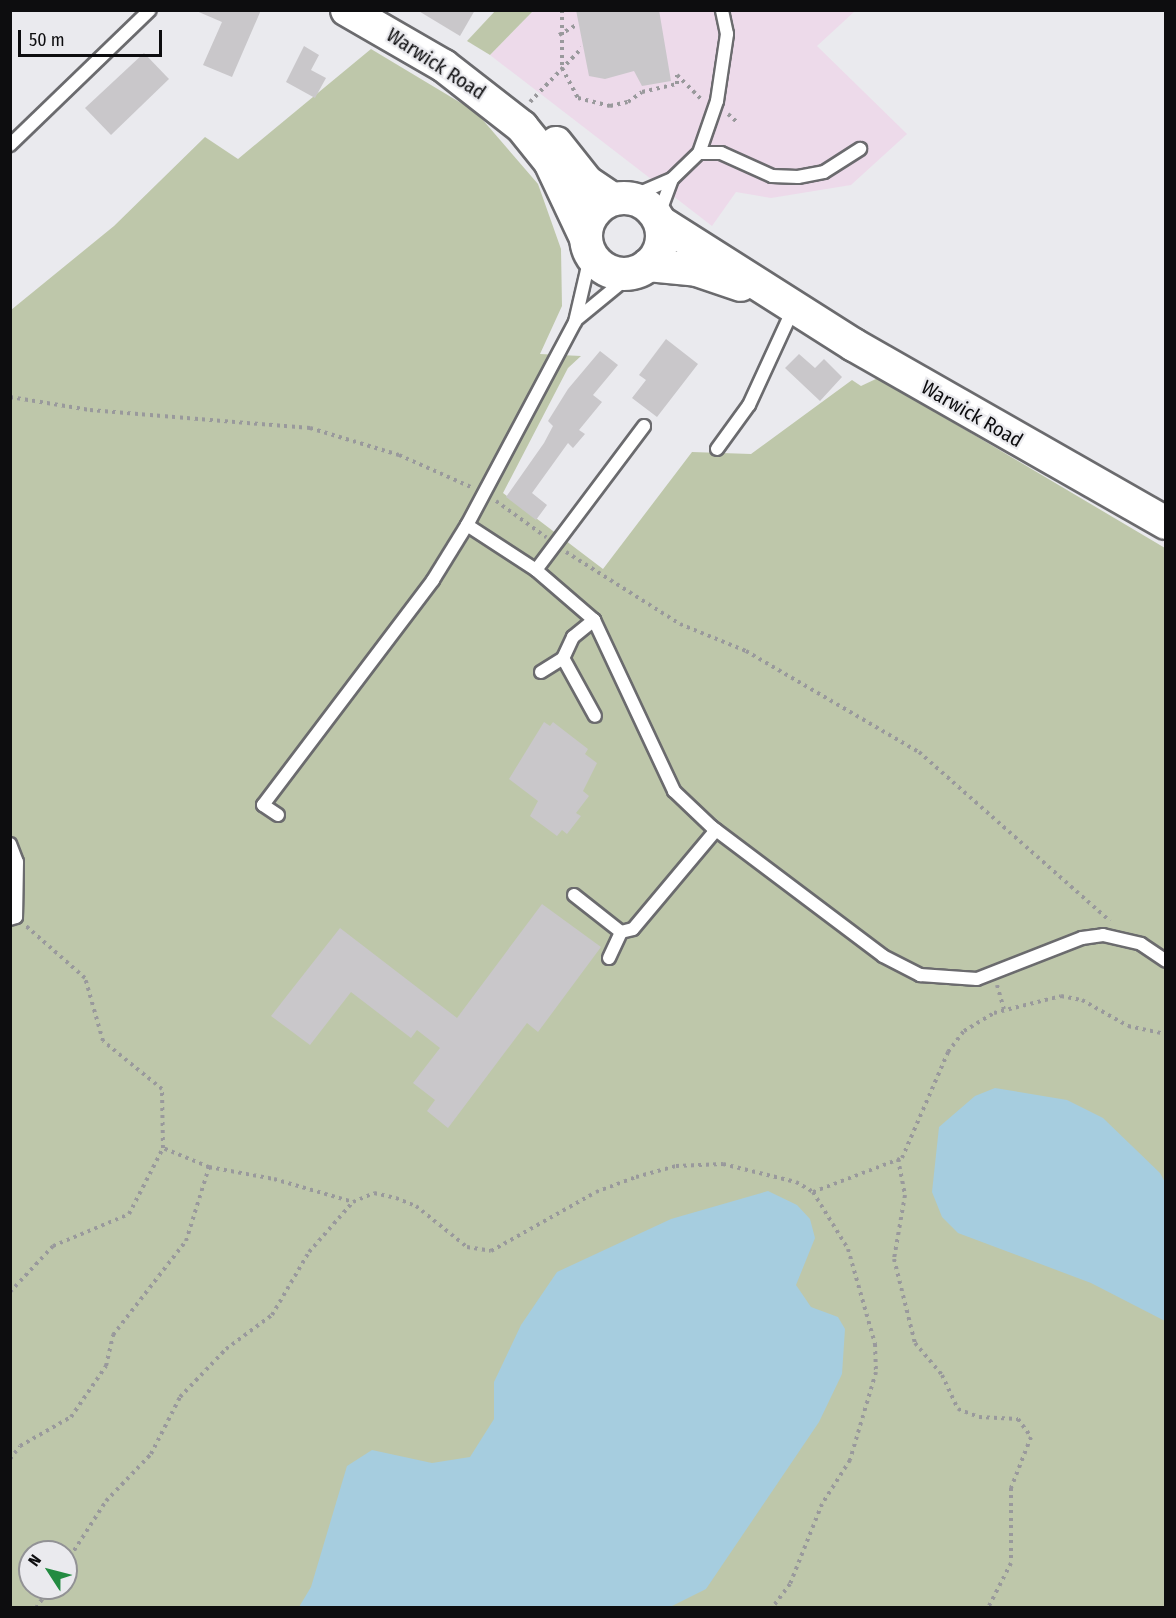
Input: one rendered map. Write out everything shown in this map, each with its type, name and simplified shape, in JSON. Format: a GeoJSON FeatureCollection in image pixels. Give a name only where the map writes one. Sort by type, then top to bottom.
{"type":"FeatureCollection","features":[{"type":"Feature","properties":{"kind":"street","name":"Warwick Road"},"geometry":{"type":"LineString","coordinates":[[347,10],[406,41],[506,107],[620,198]]}},
{"type":"Feature","properties":{"kind":"street","name":"Warwick Road"},"geometry":{"type":"LineString","coordinates":[[506,107],[550,162],[589,246]]}},
{"type":"Feature","properties":{"kind":"street"},"geometry":{"type":"LineString","coordinates":[[620,198],[645,203],[659,220],[660,247],[641,269],[610,271],[589,246],[593,214],[620,198]]}},
{"type":"Feature","properties":{"kind":"street","name":"Warwick Road"},"geometry":{"type":"LineString","coordinates":[[659,220],[788,304],[1166,523]]}},
{"type":"Feature","properties":{"kind":"street","name":"Warwick Road"},"geometry":{"type":"LineString","coordinates":[[641,269],[697,270],[788,304]]}},
{"type":"Feature","properties":{"kind":"lane"},"geometry":{"type":"LineString","coordinates":[[10,145],[150,10]]}},
{"type":"Feature","properties":{"kind":"lane"},"geometry":{"type":"LineString","coordinates":[[620,198],[672,180],[699,153],[716,107],[727,34],[722,10]]}},
{"type":"Feature","properties":{"kind":"lane"},"geometry":{"type":"LineString","coordinates":[[699,153],[721,153],[772,176],[798,177],[824,172],[860,149]]}},
{"type":"Feature","properties":{"kind":"lane"},"geometry":{"type":"LineString","coordinates":[[659,220],[672,180]]}},
{"type":"Feature","properties":{"kind":"lane"},"geometry":{"type":"LineString","coordinates":[[278,815],[263,805],[433,580],[467,525],[575,322],[589,246]]}},
{"type":"Feature","properties":{"kind":"lane"},"geometry":{"type":"LineString","coordinates":[[575,322],[641,269]]}},
{"type":"Feature","properties":{"kind":"lane"},"geometry":{"type":"LineString","coordinates":[[717,449],[749,405],[788,304]]}},
{"type":"Feature","properties":{"kind":"lane"},"geometry":{"type":"LineString","coordinates":[[536,570],[644,426]]}},
{"type":"Feature","properties":{"kind":"lane"},"geometry":{"type":"LineString","coordinates":[[467,525],[536,570],[594,620],[675,791],[716,830],[894,964],[954,981],[994,972],[1082,938],[1103,935],[1141,944],[1166,961]]}},
{"type":"Feature","properties":{"kind":"lane"},"geometry":{"type":"LineString","coordinates":[[541,672],[563,658],[573,638],[594,620]]}},
{"type":"Feature","properties":{"kind":"lane"},"geometry":{"type":"LineString","coordinates":[[563,658],[595,716]]}},
{"type":"Feature","properties":{"kind":"lane"},"geometry":{"type":"LineString","coordinates":[[621,932],[633,929],[716,830]]}},
{"type":"Feature","properties":{"kind":"lane"},"geometry":{"type":"LineString","coordinates":[[10,844],[17,862],[13,918]]}},
{"type":"Feature","properties":{"kind":"lane"},"geometry":{"type":"LineString","coordinates":[[574,895],[621,932]]}},
{"type":"Feature","properties":{"kind":"lane"},"geometry":{"type":"LineString","coordinates":[[609,958],[621,932]]}},
{"type":"Feature","properties":{"kind":"path"},"geometry":{"type":"LineString","coordinates":[[562,10],[559,35],[561,68],[578,98],[594,104],[628,102],[642,92],[677,84],[677,75],[739,124]]}},
{"type":"Feature","properties":{"kind":"path"},"geometry":{"type":"LineString","coordinates":[[559,35],[578,24]]}},
{"type":"Feature","properties":{"kind":"path"},"geometry":{"type":"LineString","coordinates":[[506,107],[561,68],[582,48]]}},
{"type":"Feature","properties":{"kind":"path"},"geometry":{"type":"LineString","coordinates":[[10,397],[90,410],[310,428],[399,455],[483,492],[555,544],[680,624],[746,651],[919,752],[1074,894],[1141,944]]}},
{"type":"Feature","properties":{"kind":"path"},"geometry":{"type":"LineString","coordinates":[[10,1292],[53,1246],[129,1214],[163,1148],[162,1089],[103,1041],[85,978],[13,918]]}},
{"type":"Feature","properties":{"kind":"path"},"geometry":{"type":"LineString","coordinates":[[994,972],[1004,1009]]}},
{"type":"Feature","properties":{"kind":"path"},"geometry":{"type":"LineString","coordinates":[[813,1192],[898,1159],[913,1141],[948,1052],[964,1031],[1004,1009],[1061,996],[1082,1000],[1128,1026],[1166,1034]]}},
{"type":"Feature","properties":{"kind":"path"},"geometry":{"type":"LineString","coordinates":[[163,1148],[208,1167],[274,1179],[353,1202]]}},
{"type":"Feature","properties":{"kind":"path"},"geometry":{"type":"LineString","coordinates":[[898,1159],[905,1195],[894,1259],[915,1343],[942,1375],[958,1409],[979,1417],[1018,1419],[1031,1437],[1011,1488],[1011,1563],[988,1608]]}},
{"type":"Feature","properties":{"kind":"path"},"geometry":{"type":"LineString","coordinates":[[78,1545],[106,1502],[136,1476],[180,1397],[226,1349],[272,1314],[309,1252],[353,1202],[374,1193],[406,1202],[478,1251],[491,1251],[596,1192],[676,1166],[723,1164],[796,1182],[813,1192],[848,1249],[875,1344],[876,1372],[850,1460],[822,1504],[790,1584],[772,1608]]}},
{"type":"Feature","properties":{"kind":"path"},"geometry":{"type":"LineString","coordinates":[[10,1459],[20,1446],[56,1430],[88,1395],[106,1366],[113,1335],[186,1241],[208,1167]]}},
{"type":"Feature","properties":{"kind":"shaded area"},"geometry":{"type":"Polygon","coordinates":[[[533,11],[855,11],[817,46],[907,134],[851,185],[771,198],[736,192],[712,226],[490,55],[533,11]]]}},
{"type":"Feature","properties":{"kind":"green space"},"geometry":{"type":"Polygon","coordinates":[[[496,10],[533,11],[490,55],[467,41],[496,10]]]}},
{"type":"Feature","properties":{"kind":"green space"},"geometry":{"type":"Polygon","coordinates":[[[371,49],[476,112],[538,184],[561,249],[562,306],[540,354],[581,356],[568,368],[503,493],[603,569],[692,452],[751,454],[852,380],[861,386],[878,378],[1165,548],[1165,1607],[11,1608],[11,310],[114,226],[205,137],[238,159],[371,49]]]}},
{"type":"Feature","properties":{"kind":"water"},"geometry":{"type":"Polygon","coordinates":[[[995,1088],[1067,1100],[1103,1118],[1160,1173],[1166,1184],[1165,1321],[1091,1283],[958,1233],[942,1217],[932,1192],[939,1127],[975,1096],[995,1088]]]}},
{"type":"Feature","properties":{"kind":"water"},"geometry":{"type":"Polygon","coordinates":[[[768,1191],[797,1205],[810,1219],[815,1238],[796,1285],[811,1307],[838,1317],[845,1329],[842,1374],[819,1422],[706,1589],[668,1608],[299,1607],[311,1587],[347,1466],[372,1450],[432,1463],[470,1457],[494,1419],[494,1382],[521,1325],[557,1272],[671,1219],[768,1191]]]}},
{"type":"Feature","properties":{"kind":"building"},"geometry":{"type":"Polygon","coordinates":[[[194,10],[261,10],[232,77],[203,65],[222,22],[194,10]]]}},
{"type":"Feature","properties":{"kind":"building"},"geometry":{"type":"Polygon","coordinates":[[[417,10],[475,10],[460,36],[417,10]]]}},
{"type":"Feature","properties":{"kind":"building"},"geometry":{"type":"Polygon","coordinates":[[[576,10],[659,10],[671,81],[642,86],[634,71],[605,79],[589,76],[576,10]]]}},
{"type":"Feature","properties":{"kind":"building"},"geometry":{"type":"Polygon","coordinates":[[[304,46],[319,55],[311,70],[326,78],[315,98],[286,82],[304,46]]]}},
{"type":"Feature","properties":{"kind":"building"},"geometry":{"type":"Polygon","coordinates":[[[144,53],[169,79],[111,135],[85,108],[144,53]]]}},
{"type":"Feature","properties":{"kind":"building"},"geometry":{"type":"Polygon","coordinates":[[[666,339],[698,364],[657,417],[632,398],[646,380],[639,375],[666,339]]]}},
{"type":"Feature","properties":{"kind":"building"},"geometry":{"type":"Polygon","coordinates":[[[600,351],[618,365],[593,395],[602,402],[579,430],[585,434],[573,448],[568,443],[532,493],[547,505],[536,520],[506,497],[544,443],[553,426],[548,421],[568,389],[600,351]]]}},
{"type":"Feature","properties":{"kind":"building"},"geometry":{"type":"Polygon","coordinates":[[[799,354],[815,368],[824,359],[842,377],[820,401],[785,368],[799,354]]]}},
{"type":"Feature","properties":{"kind":"building"},"geometry":{"type":"Polygon","coordinates":[[[544,722],[550,726],[553,722],[588,749],[585,754],[597,763],[583,791],[589,796],[576,813],[581,816],[567,834],[562,830],[557,836],[530,816],[538,801],[509,779],[544,722]]]}},
{"type":"Feature","properties":{"kind":"building"},"geometry":{"type":"Polygon","coordinates":[[[542,904],[601,947],[538,1032],[527,1023],[448,1128],[427,1111],[435,1100],[413,1083],[440,1048],[417,1030],[411,1038],[351,992],[310,1045],[271,1016],[340,928],[457,1018],[542,904]]]}}]}
